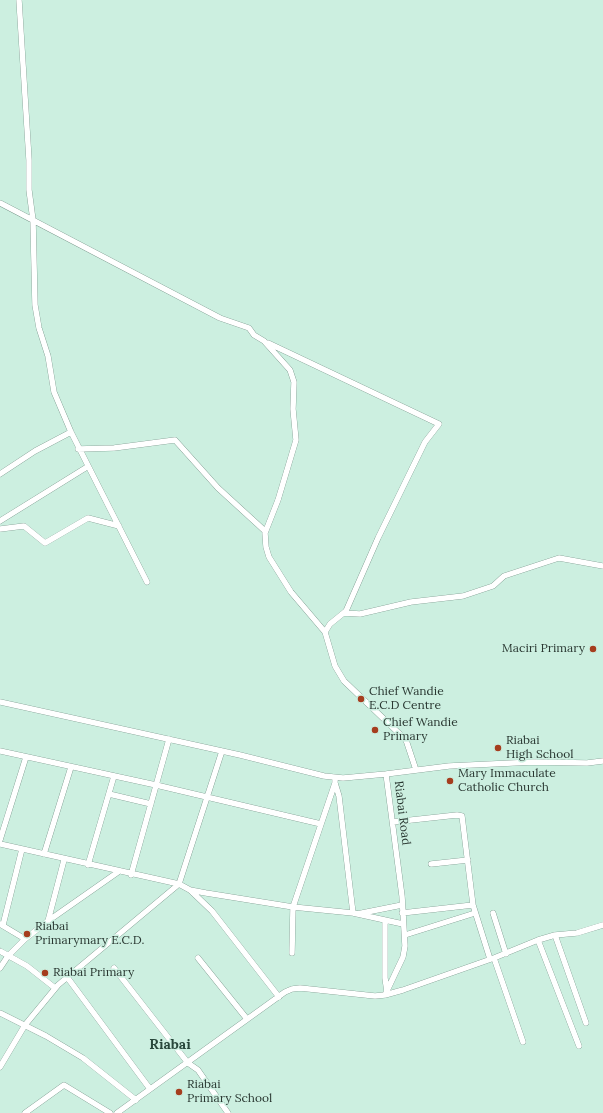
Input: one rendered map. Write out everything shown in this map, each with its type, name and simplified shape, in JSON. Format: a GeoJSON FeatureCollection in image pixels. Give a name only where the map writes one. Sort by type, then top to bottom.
{"type":"FeatureCollection","features":[{"type":"Feature","properties":{"kind":"street"},"geometry":{"type":"LineString","coordinates":[[19,0],[29,160],[28,190],[33,220],[35,305],[39,328],[48,356],[54,392],[70,432],[147,582]]}},
{"type":"Feature","properties":{"kind":"street"},"geometry":{"type":"LineString","coordinates":[[0,203],[220,318],[249,328],[254,335],[264,341],[439,424],[425,442],[378,538],[351,602],[344,613],[330,624],[325,632]]}},
{"type":"Feature","properties":{"kind":"street"},"geometry":{"type":"LineString","coordinates":[[264,341],[289,369],[292,375],[296,435],[278,500],[266,531],[264,540],[269,556],[291,592],[325,632],[335,666],[344,681],[406,740],[416,770]]}},
{"type":"Feature","properties":{"kind":"street"},"geometry":{"type":"LineString","coordinates":[[0,474],[35,450],[70,432]]}},
{"type":"Feature","properties":{"kind":"street"},"geometry":{"type":"LineString","coordinates":[[78,449],[114,448],[176,440],[218,488],[266,531]]}},
{"type":"Feature","properties":{"kind":"street"},"geometry":{"type":"LineString","coordinates":[[0,521],[87,467]]}},
{"type":"Feature","properties":{"kind":"street"},"geometry":{"type":"LineString","coordinates":[[0,529],[24,526],[46,543],[88,518],[118,526]]}},
{"type":"Feature","properties":{"kind":"street"},"geometry":{"type":"LineString","coordinates":[[344,613],[360,614],[411,602],[463,596],[493,586],[504,576],[558,558],[603,566]]}},
{"type":"Feature","properties":{"kind":"street"},"geometry":{"type":"LineString","coordinates":[[0,702],[222,751],[335,780],[386,774]]}},
{"type":"Feature","properties":{"kind":"street"},"geometry":{"type":"LineString","coordinates":[[131,875],[170,739]]}},
{"type":"Feature","properties":{"kind":"street"},"geometry":{"type":"LineString","coordinates":[[0,1068],[25,1025],[55,988],[179,884],[222,751]]}},
{"type":"Feature","properties":{"kind":"street"},"geometry":{"type":"LineString","coordinates":[[0,752],[207,796],[320,824]]}},
{"type":"Feature","properties":{"kind":"street"},"geometry":{"type":"LineString","coordinates":[[0,840],[26,757]]}},
{"type":"Feature","properties":{"kind":"street","name":"Riabai Road"},"geometry":{"type":"LineString","coordinates":[[386,993],[403,958],[405,935],[393,822],[386,774],[456,766],[534,762],[587,763],[603,761]]}},
{"type":"Feature","properties":{"kind":"street"},"geometry":{"type":"LineString","coordinates":[[44,854],[71,767]]}},
{"type":"Feature","properties":{"kind":"street"},"geometry":{"type":"LineString","coordinates":[[88,865],[114,776]]}},
{"type":"Feature","properties":{"kind":"street"},"geometry":{"type":"LineString","coordinates":[[292,952],[293,907],[335,780]]}},
{"type":"Feature","properties":{"kind":"street"},"geometry":{"type":"LineString","coordinates":[[335,780],[339,796],[355,914]]}},
{"type":"Feature","properties":{"kind":"street"},"geometry":{"type":"LineString","coordinates":[[109,794],[151,804]]}},
{"type":"Feature","properties":{"kind":"street"},"geometry":{"type":"LineString","coordinates":[[393,822],[460,815],[463,819],[475,913],[524,1042]]}},
{"type":"Feature","properties":{"kind":"street"},"geometry":{"type":"LineString","coordinates":[[0,844],[131,875],[179,884],[190,890],[212,911],[279,997]]}},
{"type":"Feature","properties":{"kind":"street"},"geometry":{"type":"LineString","coordinates":[[22,849],[2,924],[25,939]]}},
{"type":"Feature","properties":{"kind":"street"},"geometry":{"type":"LineString","coordinates":[[48,921],[64,860]]}},
{"type":"Feature","properties":{"kind":"street"},"geometry":{"type":"LineString","coordinates":[[431,864],[468,860]]}},
{"type":"Feature","properties":{"kind":"street"},"geometry":{"type":"LineString","coordinates":[[0,968],[8,956],[25,939],[118,872]]}},
{"type":"Feature","properties":{"kind":"street"},"geometry":{"type":"LineString","coordinates":[[190,890],[293,907],[355,914],[403,924]]}},
{"type":"Feature","properties":{"kind":"street"},"geometry":{"type":"LineString","coordinates":[[355,914],[402,905]]}},
{"type":"Feature","properties":{"kind":"street"},"geometry":{"type":"LineString","coordinates":[[402,913],[473,905]]}},
{"type":"Feature","properties":{"kind":"street"},"geometry":{"type":"LineString","coordinates":[[405,935],[475,913]]}},
{"type":"Feature","properties":{"kind":"street"},"geometry":{"type":"LineString","coordinates":[[493,913],[506,954]]}},
{"type":"Feature","properties":{"kind":"street"},"geometry":{"type":"LineString","coordinates":[[385,920],[386,993]]}},
{"type":"Feature","properties":{"kind":"street"},"geometry":{"type":"LineString","coordinates":[[117,1113],[285,992],[300,988],[354,994],[386,993],[403,990],[506,954],[538,940],[555,935],[577,934],[603,926]]}},
{"type":"Feature","properties":{"kind":"street"},"geometry":{"type":"LineString","coordinates":[[555,935],[586,1023]]}},
{"type":"Feature","properties":{"kind":"street"},"geometry":{"type":"LineString","coordinates":[[538,940],[578,1046]]}},
{"type":"Feature","properties":{"kind":"street"},"geometry":{"type":"LineString","coordinates":[[0,951],[27,966],[55,988]]}},
{"type":"Feature","properties":{"kind":"street"},"geometry":{"type":"LineString","coordinates":[[198,958],[247,1019]]}},
{"type":"Feature","properties":{"kind":"street"},"geometry":{"type":"LineString","coordinates":[[114,968],[188,1063],[198,1070],[228,1113]]}},
{"type":"Feature","properties":{"kind":"street"},"geometry":{"type":"LineString","coordinates":[[67,978],[150,1089]]}},
{"type":"Feature","properties":{"kind":"street"},"geometry":{"type":"LineString","coordinates":[[0,1013],[25,1025],[83,1058],[136,1100]]}},
{"type":"Feature","properties":{"kind":"street"},"geometry":{"type":"LineString","coordinates":[[25,1113],[64,1085],[110,1113]]}},
{"type":"Feature","properties":{"kind":"place","name":"Maciri Primary"},"geometry":{"type":"Point","coordinates":[593,649]}},
{"type":"Feature","properties":{"kind":"place","name":"Chief Wandie E.C.D Centre"},"geometry":{"type":"Point","coordinates":[361,699]}},
{"type":"Feature","properties":{"kind":"place","name":"Chief Wandie Primary"},"geometry":{"type":"Point","coordinates":[375,730]}},
{"type":"Feature","properties":{"kind":"place","name":"Riabai High School"},"geometry":{"type":"Point","coordinates":[498,748]}},
{"type":"Feature","properties":{"kind":"place","name":"Mary Immaculate Catholic Church"},"geometry":{"type":"Point","coordinates":[450,781]}},
{"type":"Feature","properties":{"kind":"place","name":"Riabai Primarymary E.C.D."},"geometry":{"type":"Point","coordinates":[27,934]}},
{"type":"Feature","properties":{"kind":"place","name":"Riabai Primary"},"geometry":{"type":"Point","coordinates":[45,973]}},
{"type":"Feature","properties":{"kind":"place","name":"Riabai Primary School"},"geometry":{"type":"Point","coordinates":[179,1092]}},
{"type":"Feature","properties":{"kind":"district","name":"Riabai"},"geometry":{"type":"Point","coordinates":[170,1045]}}]}
